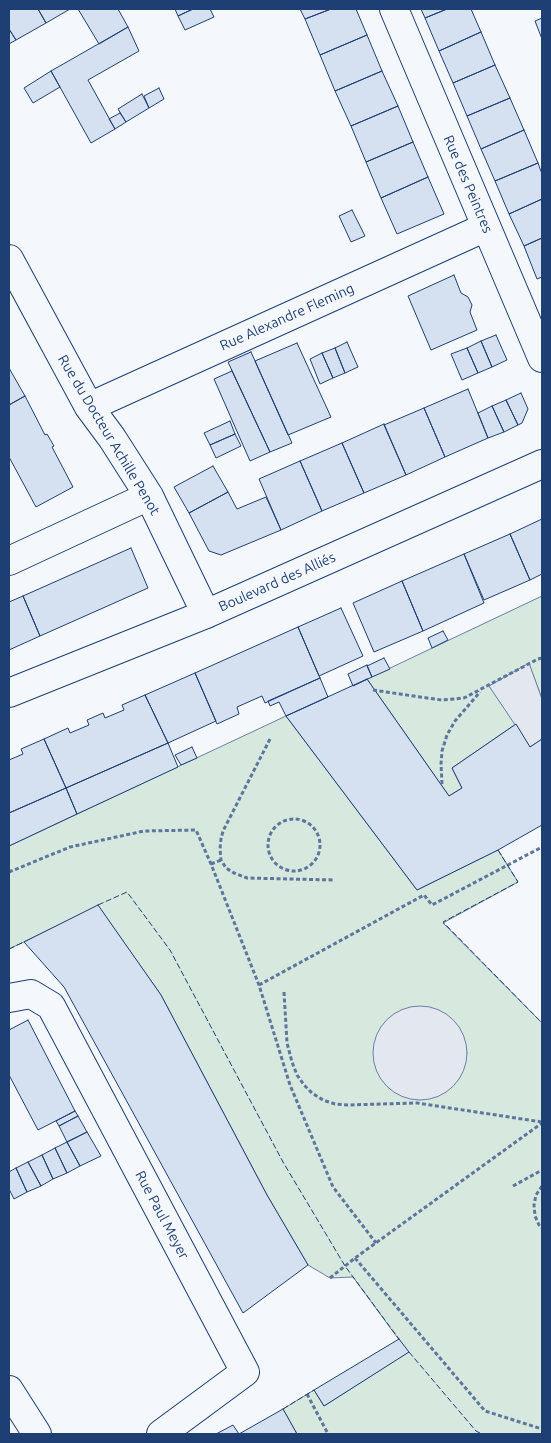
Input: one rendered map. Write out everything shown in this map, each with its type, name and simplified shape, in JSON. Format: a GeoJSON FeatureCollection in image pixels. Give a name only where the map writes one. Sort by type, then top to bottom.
{"type":"FeatureCollection","features":[{"type":"Feature","properties":{"kind":"street","name":"Rue des Peintres"},"geometry":{"type":"LineString","coordinates":[[394,9],[542,358]]}},
{"type":"Feature","properties":{"kind":"street","name":"Rue Alexandre Fleming"},"geometry":{"type":"LineString","coordinates":[[89,407],[486,227]]}},
{"type":"Feature","properties":{"kind":"street","name":"Rue du Docteur Achille Penot"},"geometry":{"type":"LineString","coordinates":[[9,259],[89,407],[112,438],[149,496],[206,614]]}},
{"type":"Feature","properties":{"kind":"street","name":"Boulevard des Alliés"},"geometry":{"type":"LineString","coordinates":[[9,693],[206,614],[542,464]]}},
{"type":"Feature","properties":{"kind":"street"},"geometry":{"type":"LineString","coordinates":[[9,561],[149,496]]}},
{"type":"Feature","properties":{"kind":"street","name":"Rue Paul Meyer"},"geometry":{"type":"LineString","coordinates":[[9,998],[31,994],[51,1006],[245,1372],[161,1434]]}},
{"type":"Feature","properties":{"kind":"street"},"geometry":{"type":"LineString","coordinates":[[9,1390],[37,1434]]}},
{"type":"Feature","properties":{"kind":"path"},"geometry":{"type":"LineString","coordinates":[[373,690],[442,700],[464,698],[482,690],[538,658],[542,658]]}},
{"type":"Feature","properties":{"kind":"path"},"geometry":{"type":"LineString","coordinates":[[442,784],[442,751],[447,735],[455,721],[482,690]]}},
{"type":"Feature","properties":{"kind":"path"},"geometry":{"type":"LineString","coordinates":[[270,739],[223,831],[220,839],[221,860],[226,868],[247,878],[334,880]]}},
{"type":"Feature","properties":{"kind":"path"},"geometry":{"type":"LineString","coordinates":[[300,819],[308,822],[319,836],[319,852],[309,866],[302,870],[293,871],[285,869],[272,858],[269,842],[271,833],[276,826],[283,821],[300,819]]}},
{"type":"Feature","properties":{"kind":"path"},"geometry":{"type":"LineString","coordinates":[[9,872],[70,847],[144,831],[196,830],[259,985],[290,1085],[333,1187],[376,1243]]}},
{"type":"Feature","properties":{"kind":"path"},"geometry":{"type":"LineString","coordinates":[[259,985],[424,895],[432,905],[542,847]]}},
{"type":"Feature","properties":{"kind":"path"},"geometry":{"type":"LineString","coordinates":[[211,864],[221,860]]}},
{"type":"Feature","properties":{"kind":"path"},"geometry":{"type":"LineString","coordinates":[[292,879],[293,871]]}},
{"type":"Feature","properties":{"kind":"path"},"geometry":{"type":"LineString","coordinates":[[284,992],[287,1042],[295,1069],[304,1085],[323,1100],[335,1104],[348,1105],[418,1101],[542,1122]]}},
{"type":"Feature","properties":{"kind":"path"},"geometry":{"type":"LineString","coordinates":[[286,1072],[295,1069]]}},
{"type":"Feature","properties":{"kind":"path"},"geometry":{"type":"LineString","coordinates":[[330,1278],[542,1122]]}},
{"type":"Feature","properties":{"kind":"path"},"geometry":{"type":"LineString","coordinates":[[513,1186],[542,1170]]}},
{"type":"Feature","properties":{"kind":"path"},"geometry":{"type":"LineString","coordinates":[[542,1186],[536,1195],[534,1205],[535,1216],[542,1228]]}},
{"type":"Feature","properties":{"kind":"path"},"geometry":{"type":"LineString","coordinates":[[355,1258],[485,1411],[542,1429]]}},
{"type":"Feature","properties":{"kind":"path"},"geometry":{"type":"LineString","coordinates":[[307,1394],[328,1434]]}},
{"type":"Feature","properties":{"kind":"shaded area"},"geometry":{"type":"Polygon","coordinates":[[[542,596],[542,699],[529,664],[489,686],[516,724],[452,768],[462,788],[449,796],[367,679],[542,596]]]}},
{"type":"Feature","properties":{"kind":"shaded area"},"geometry":{"type":"Polygon","coordinates":[[[529,663],[542,699],[542,739],[530,747],[489,686],[529,663]]]}},
{"type":"Feature","properties":{"kind":"shaded area"},"geometry":{"type":"Polygon","coordinates":[[[286,716],[417,890],[498,850],[518,882],[443,923],[542,1023],[542,1434],[297,1434],[283,1409],[314,1390],[324,1406],[408,1352],[353,1277],[330,1278],[308,1265],[267,1195],[161,995],[98,906],[9,949],[9,846],[286,716]]]}},
{"type":"Feature","properties":{"kind":"shaded area"},"geometry":{"type":"Polygon","coordinates":[[[420,1006],[438,1010],[453,1020],[463,1035],[467,1053],[463,1071],[453,1086],[438,1096],[420,1100],[402,1096],[387,1086],[377,1071],[373,1053],[377,1035],[387,1020],[402,1010],[420,1006]]]}},
{"type":"Feature","properties":{"kind":"building"},"geometry":{"type":"Polygon","coordinates":[[[9,9],[38,9],[46,23],[16,40],[9,29],[9,9]]]}},
{"type":"Feature","properties":{"kind":"building"},"geometry":{"type":"Polygon","coordinates":[[[38,9],[70,9],[46,23],[38,9]]]}},
{"type":"Feature","properties":{"kind":"building"},"geometry":{"type":"Polygon","coordinates":[[[78,9],[118,9],[128,27],[99,44],[78,9]]]}},
{"type":"Feature","properties":{"kind":"building"},"geometry":{"type":"Polygon","coordinates":[[[175,9],[193,9],[178,16],[175,9]]]}},
{"type":"Feature","properties":{"kind":"building"},"geometry":{"type":"Polygon","coordinates":[[[193,9],[210,9],[214,17],[185,30],[178,16],[193,9]]]}},
{"type":"Feature","properties":{"kind":"building"},"geometry":{"type":"Polygon","coordinates":[[[300,9],[331,9],[305,19],[300,9]]]}},
{"type":"Feature","properties":{"kind":"building"},"geometry":{"type":"Polygon","coordinates":[[[331,9],[356,9],[367,35],[320,55],[305,19],[331,9]]]}},
{"type":"Feature","properties":{"kind":"building"},"geometry":{"type":"Polygon","coordinates":[[[421,9],[447,9],[425,18],[421,9]]]}},
{"type":"Feature","properties":{"kind":"building"},"geometry":{"type":"Polygon","coordinates":[[[447,9],[471,9],[481,32],[439,51],[425,18],[447,9]]]}},
{"type":"Feature","properties":{"kind":"building"},"geometry":{"type":"Polygon","coordinates":[[[542,18],[542,39],[535,21],[542,18]]]}},
{"type":"Feature","properties":{"kind":"building"},"geometry":{"type":"Polygon","coordinates":[[[128,27],[139,51],[88,80],[115,129],[91,143],[51,71],[128,27]]]}},
{"type":"Feature","properties":{"kind":"building"},"geometry":{"type":"Polygon","coordinates":[[[9,29],[16,40],[9,44],[9,29]]]}},
{"type":"Feature","properties":{"kind":"building"},"geometry":{"type":"Polygon","coordinates":[[[481,32],[495,65],[453,83],[439,51],[481,32]]]}},
{"type":"Feature","properties":{"kind":"building"},"geometry":{"type":"Polygon","coordinates":[[[367,35],[382,71],[335,91],[320,55],[367,35]]]}},
{"type":"Feature","properties":{"kind":"building"},"geometry":{"type":"Polygon","coordinates":[[[495,65],[510,98],[467,116],[453,83],[495,65]]]}},
{"type":"Feature","properties":{"kind":"building"},"geometry":{"type":"Polygon","coordinates":[[[51,71],[60,87],[33,103],[24,88],[51,71]]]}},
{"type":"Feature","properties":{"kind":"building"},"geometry":{"type":"Polygon","coordinates":[[[382,71],[398,106],[351,126],[335,91],[382,71]]]}},
{"type":"Feature","properties":{"kind":"building"},"geometry":{"type":"Polygon","coordinates":[[[159,88],[164,99],[149,108],[144,96],[159,88]]]}},
{"type":"Feature","properties":{"kind":"building"},"geometry":{"type":"Polygon","coordinates":[[[142,94],[149,108],[126,122],[118,109],[142,94]]]}},
{"type":"Feature","properties":{"kind":"building"},"geometry":{"type":"Polygon","coordinates":[[[510,98],[524,130],[481,149],[467,116],[510,98]]]}},
{"type":"Feature","properties":{"kind":"building"},"geometry":{"type":"Polygon","coordinates":[[[398,106],[413,142],[366,162],[351,126],[398,106]]]}},
{"type":"Feature","properties":{"kind":"building"},"geometry":{"type":"Polygon","coordinates":[[[120,113],[126,122],[115,129],[109,119],[120,113]]]}},
{"type":"Feature","properties":{"kind":"building"},"geometry":{"type":"Polygon","coordinates":[[[524,130],[538,163],[495,181],[481,149],[524,130]]]}},
{"type":"Feature","properties":{"kind":"building"},"geometry":{"type":"Polygon","coordinates":[[[413,142],[428,177],[381,198],[366,162],[413,142]]]}},
{"type":"Feature","properties":{"kind":"building"},"geometry":{"type":"Polygon","coordinates":[[[538,163],[542,174],[542,199],[509,214],[495,181],[538,163]]]}},
{"type":"Feature","properties":{"kind":"building"},"geometry":{"type":"Polygon","coordinates":[[[428,177],[444,214],[397,234],[381,198],[428,177]]]}},
{"type":"Feature","properties":{"kind":"building"},"geometry":{"type":"Polygon","coordinates":[[[542,199],[542,238],[524,246],[509,214],[542,199]]]}},
{"type":"Feature","properties":{"kind":"building"},"geometry":{"type":"Polygon","coordinates":[[[352,210],[365,236],[351,242],[339,216],[352,210]]]}},
{"type":"Feature","properties":{"kind":"building"},"geometry":{"type":"Polygon","coordinates":[[[542,238],[542,277],[537,279],[524,246],[542,238]]]}},
{"type":"Feature","properties":{"kind":"building"},"geometry":{"type":"Polygon","coordinates":[[[454,275],[461,293],[468,297],[472,305],[470,312],[477,330],[431,350],[408,296],[454,275]]]}},
{"type":"Feature","properties":{"kind":"building"},"geometry":{"type":"Polygon","coordinates":[[[496,335],[507,360],[492,367],[481,341],[496,335]]]}},
{"type":"Feature","properties":{"kind":"building"},"geometry":{"type":"Polygon","coordinates":[[[481,341],[492,367],[478,373],[467,348],[481,341]]]}},
{"type":"Feature","properties":{"kind":"building"},"geometry":{"type":"Polygon","coordinates":[[[347,342],[358,367],[345,373],[335,348],[347,342]]]}},
{"type":"Feature","properties":{"kind":"building"},"geometry":{"type":"Polygon","coordinates":[[[297,343],[331,417],[288,435],[255,361],[297,343]]]}},
{"type":"Feature","properties":{"kind":"building"},"geometry":{"type":"Polygon","coordinates":[[[335,348],[345,373],[333,378],[322,353],[335,348]]]}},
{"type":"Feature","properties":{"kind":"building"},"geometry":{"type":"Polygon","coordinates":[[[467,348],[478,373],[462,380],[451,354],[467,348]]]}},
{"type":"Feature","properties":{"kind":"building"},"geometry":{"type":"Polygon","coordinates":[[[251,352],[292,443],[270,452],[228,362],[251,352]]]}},
{"type":"Feature","properties":{"kind":"building"},"geometry":{"type":"Polygon","coordinates":[[[322,353],[333,378],[320,384],[310,359],[322,353]]]}},
{"type":"Feature","properties":{"kind":"building"},"geometry":{"type":"Polygon","coordinates":[[[9,368],[25,396],[9,405],[9,368]]]}},
{"type":"Feature","properties":{"kind":"building"},"geometry":{"type":"Polygon","coordinates":[[[232,371],[270,452],[250,461],[214,379],[232,371]]]}},
{"type":"Feature","properties":{"kind":"building"},"geometry":{"type":"Polygon","coordinates":[[[468,389],[488,438],[445,457],[424,408],[468,389]]]}},
{"type":"Feature","properties":{"kind":"building"},"geometry":{"type":"Polygon","coordinates":[[[521,393],[528,409],[522,423],[518,425],[506,400],[521,393]]]}},
{"type":"Feature","properties":{"kind":"building"},"geometry":{"type":"Polygon","coordinates":[[[25,396],[45,435],[47,434],[54,446],[52,447],[73,487],[36,507],[9,457],[9,405],[25,396]]]}},
{"type":"Feature","properties":{"kind":"building"},"geometry":{"type":"Polygon","coordinates":[[[506,400],[518,425],[504,432],[492,406],[506,400]]]}},
{"type":"Feature","properties":{"kind":"building"},"geometry":{"type":"Polygon","coordinates":[[[492,406],[504,432],[488,438],[478,413],[492,406]]]}},
{"type":"Feature","properties":{"kind":"building"},"geometry":{"type":"Polygon","coordinates":[[[424,408],[445,457],[406,475],[384,425],[424,408]]]}},
{"type":"Feature","properties":{"kind":"building"},"geometry":{"type":"Polygon","coordinates":[[[230,421],[235,434],[210,445],[204,433],[230,421]]]}},
{"type":"Feature","properties":{"kind":"building"},"geometry":{"type":"Polygon","coordinates":[[[384,424],[406,475],[364,493],[342,443],[384,424]]]}},
{"type":"Feature","properties":{"kind":"building"},"geometry":{"type":"Polygon","coordinates":[[[235,434],[241,446],[216,458],[210,445],[235,434]]]}},
{"type":"Feature","properties":{"kind":"building"},"geometry":{"type":"Polygon","coordinates":[[[342,443],[364,493],[322,511],[300,461],[342,443]]]}},
{"type":"Feature","properties":{"kind":"building"},"geometry":{"type":"Polygon","coordinates":[[[300,461],[322,511],[281,530],[259,479],[300,461]]]}},
{"type":"Feature","properties":{"kind":"building"},"geometry":{"type":"Polygon","coordinates":[[[213,466],[228,492],[189,513],[174,487],[213,466]]]}},
{"type":"Feature","properties":{"kind":"building"},"geometry":{"type":"Polygon","coordinates":[[[228,492],[237,509],[266,497],[281,530],[221,555],[209,551],[189,513],[228,492]]]}},
{"type":"Feature","properties":{"kind":"building"},"geometry":{"type":"Polygon","coordinates":[[[542,519],[542,574],[530,580],[510,534],[542,519]]]}},
{"type":"Feature","properties":{"kind":"building"},"geometry":{"type":"Polygon","coordinates":[[[510,534],[530,580],[484,600],[464,554],[510,534]]]}},
{"type":"Feature","properties":{"kind":"building"},"geometry":{"type":"Polygon","coordinates":[[[131,548],[148,588],[40,636],[23,596],[131,548]]]}},
{"type":"Feature","properties":{"kind":"building"},"geometry":{"type":"Polygon","coordinates":[[[464,554],[484,603],[423,631],[402,581],[464,554]]]}},
{"type":"Feature","properties":{"kind":"building"},"geometry":{"type":"Polygon","coordinates":[[[402,581],[423,631],[374,652],[353,603],[402,581]]]}},
{"type":"Feature","properties":{"kind":"building"},"geometry":{"type":"Polygon","coordinates":[[[23,596],[40,636],[9,650],[9,602],[23,596]]]}},
{"type":"Feature","properties":{"kind":"building"},"geometry":{"type":"Polygon","coordinates":[[[341,608],[363,656],[319,676],[298,627],[341,608]]]}},
{"type":"Feature","properties":{"kind":"building"},"geometry":{"type":"Polygon","coordinates":[[[298,627],[320,678],[265,703],[262,696],[237,707],[239,714],[217,724],[195,673],[298,627]]]}},
{"type":"Feature","properties":{"kind":"building"},"geometry":{"type":"Polygon","coordinates":[[[443,631],[448,640],[432,648],[428,638],[443,631]]]}},
{"type":"Feature","properties":{"kind":"building"},"geometry":{"type":"Polygon","coordinates":[[[384,658],[390,669],[372,677],[367,666],[384,658]]]}},
{"type":"Feature","properties":{"kind":"building"},"geometry":{"type":"Polygon","coordinates":[[[367,665],[372,677],[353,686],[348,674],[367,665]]]}},
{"type":"Feature","properties":{"kind":"building"},"geometry":{"type":"Polygon","coordinates":[[[195,673],[216,721],[168,743],[145,695],[195,673]]]}},
{"type":"Feature","properties":{"kind":"building"},"geometry":{"type":"Polygon","coordinates":[[[320,678],[328,697],[286,716],[279,702],[270,706],[268,701],[320,678]]]}},
{"type":"Feature","properties":{"kind":"building"},"geometry":{"type":"Polygon","coordinates":[[[367,679],[449,796],[462,788],[452,768],[516,724],[530,747],[542,739],[542,825],[498,850],[417,890],[286,716],[367,679]]]}},
{"type":"Feature","properties":{"kind":"building"},"geometry":{"type":"Polygon","coordinates":[[[145,695],[168,743],[66,788],[44,739],[68,728],[70,733],[89,725],[87,720],[103,713],[105,718],[124,710],[122,705],[145,695]]]}},
{"type":"Feature","properties":{"kind":"building"},"geometry":{"type":"Polygon","coordinates":[[[44,739],[66,788],[9,813],[9,760],[23,754],[21,749],[44,739]]]}},
{"type":"Feature","properties":{"kind":"building"},"geometry":{"type":"Polygon","coordinates":[[[168,743],[178,767],[77,814],[66,788],[168,743]]]}},
{"type":"Feature","properties":{"kind":"building"},"geometry":{"type":"Polygon","coordinates":[[[192,747],[197,758],[181,765],[175,755],[192,747]]]}},
{"type":"Feature","properties":{"kind":"building"},"geometry":{"type":"Polygon","coordinates":[[[66,788],[77,814],[9,846],[9,813],[66,788]]]}},
{"type":"Feature","properties":{"kind":"building"},"geometry":{"type":"Polygon","coordinates":[[[98,905],[161,995],[267,1195],[308,1265],[243,1313],[64,987],[24,942],[98,905]]]}},
{"type":"Feature","properties":{"kind":"building"},"geometry":{"type":"Polygon","coordinates":[[[28,1020],[75,1111],[38,1130],[9,1075],[9,1030],[28,1020]]]}},
{"type":"Feature","properties":{"kind":"building"},"geometry":{"type":"Polygon","coordinates":[[[75,1111],[78,1116],[59,1126],[56,1121],[75,1111]]]}},
{"type":"Feature","properties":{"kind":"building"},"geometry":{"type":"Polygon","coordinates":[[[78,1116],[87,1132],[67,1142],[59,1126],[78,1116]]]}},
{"type":"Feature","properties":{"kind":"building"},"geometry":{"type":"Polygon","coordinates":[[[87,1132],[101,1156],[80,1166],[67,1142],[87,1132]]]}},
{"type":"Feature","properties":{"kind":"building"},"geometry":{"type":"Polygon","coordinates":[[[67,1142],[80,1166],[67,1173],[55,1148],[67,1142]]]}},
{"type":"Feature","properties":{"kind":"building"},"geometry":{"type":"Polygon","coordinates":[[[55,1148],[67,1173],[53,1179],[42,1155],[55,1148]]]}},
{"type":"Feature","properties":{"kind":"building"},"geometry":{"type":"Polygon","coordinates":[[[42,1155],[53,1179],[41,1186],[28,1162],[42,1155]]]}},
{"type":"Feature","properties":{"kind":"building"},"geometry":{"type":"Polygon","coordinates":[[[28,1162],[41,1186],[27,1192],[16,1168],[28,1162]]]}},
{"type":"Feature","properties":{"kind":"building"},"geometry":{"type":"Polygon","coordinates":[[[16,1168],[27,1192],[14,1199],[9,1189],[9,1172],[16,1168]]]}},
{"type":"Feature","properties":{"kind":"building"},"geometry":{"type":"Polygon","coordinates":[[[399,1339],[409,1352],[324,1406],[314,1390],[399,1339]]]}},
{"type":"Feature","properties":{"kind":"building"},"geometry":{"type":"Polygon","coordinates":[[[283,1409],[297,1434],[239,1434],[283,1409]]]}},
{"type":"Feature","properties":{"kind":"building"},"geometry":{"type":"Polygon","coordinates":[[[233,1425],[239,1434],[216,1434],[233,1425]]]}},
{"type":"Feature","properties":{"kind":"fence"},"geometry":{"type":"LineString","coordinates":[[498,850],[518,882],[443,922],[542,1023]]}},
{"type":"Feature","properties":{"kind":"fence"},"geometry":{"type":"LineString","coordinates":[[98,905],[127,892],[170,950],[283,1162],[345,1266],[399,1339]]}},
{"type":"Feature","properties":{"kind":"fence"},"geometry":{"type":"LineString","coordinates":[[9,949],[24,942]]}},
{"type":"Feature","properties":{"kind":"fence"},"geometry":{"type":"LineString","coordinates":[[409,1352],[476,1431],[482,1434]]}},
{"type":"Feature","properties":{"kind":"fence"},"geometry":{"type":"LineString","coordinates":[[283,1409],[314,1390]]}}]}
